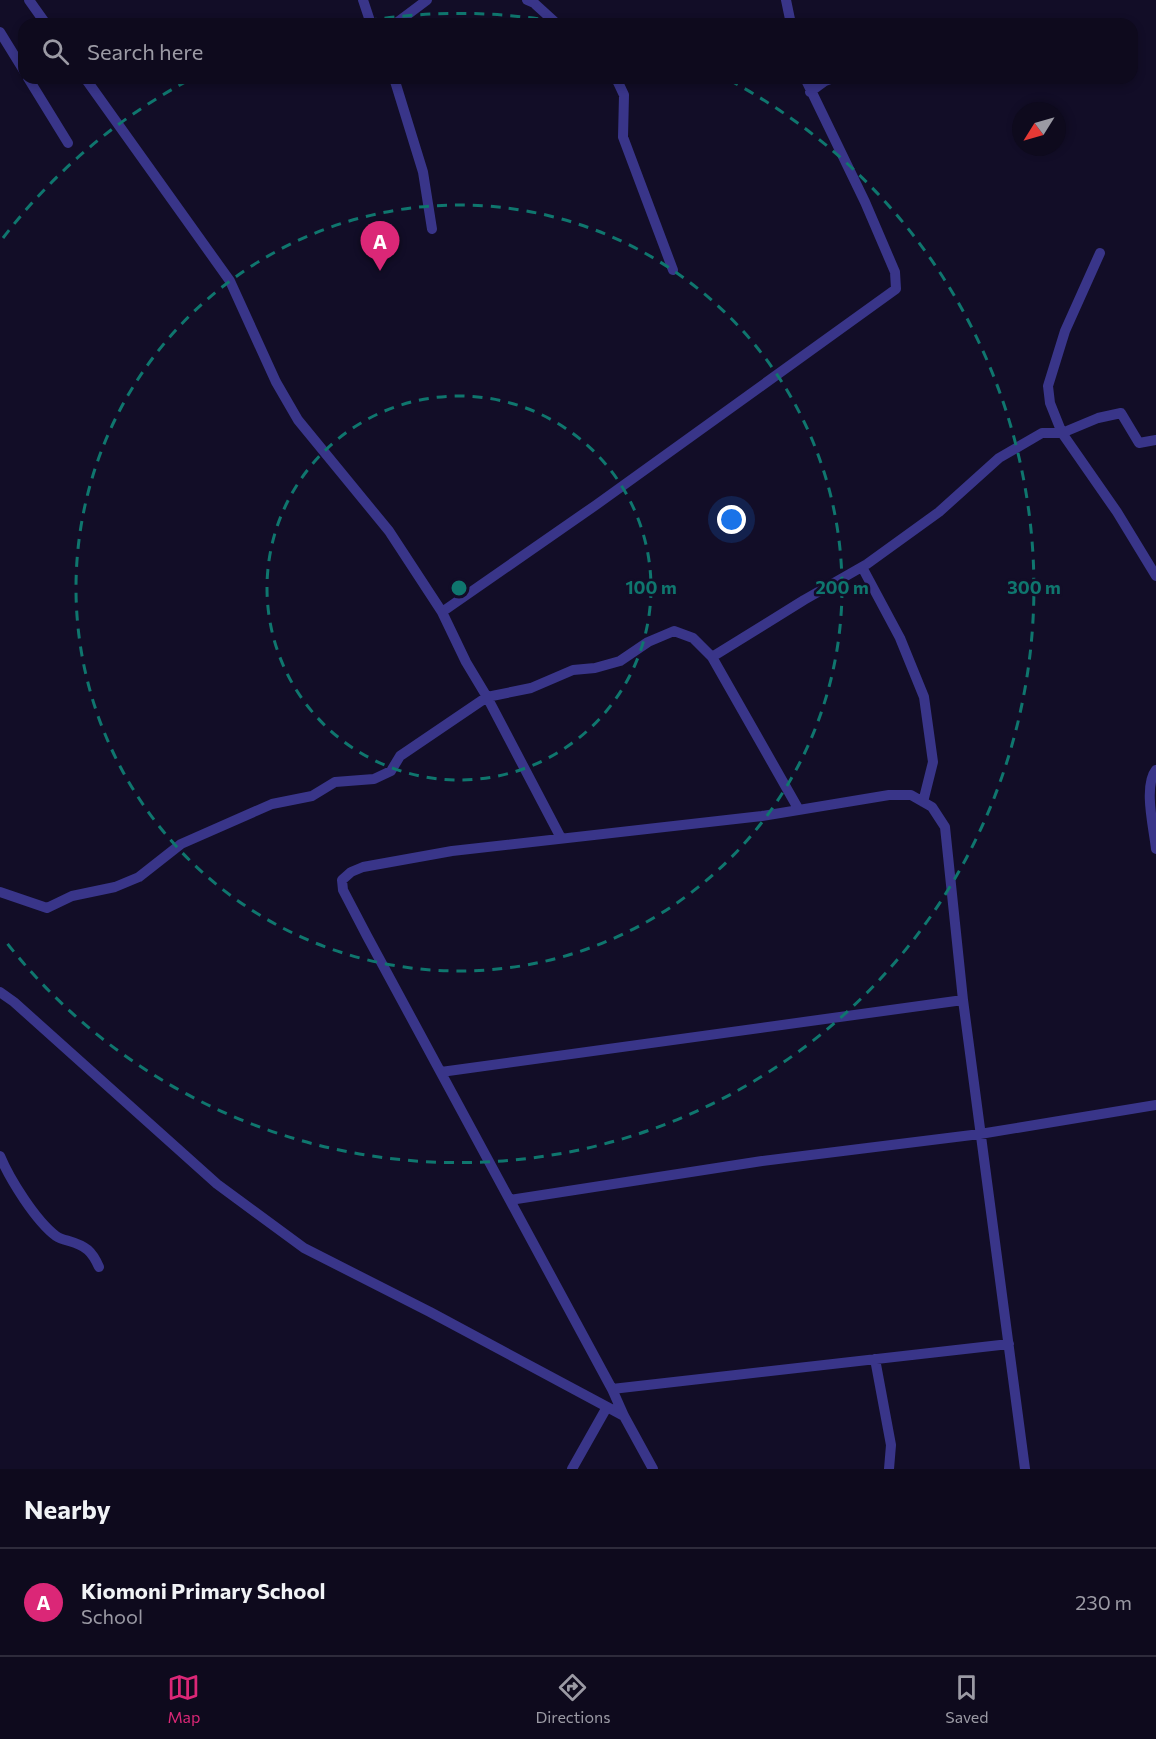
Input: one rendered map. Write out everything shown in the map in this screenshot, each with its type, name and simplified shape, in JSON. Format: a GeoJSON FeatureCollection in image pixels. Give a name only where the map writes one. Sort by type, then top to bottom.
{"type":"FeatureCollection","features":[{"type":"Feature","properties":{"kind":"street"},"geometry":{"type":"LineString","coordinates":[[28,0],[42,18]]}},
{"type":"Feature","properties":{"kind":"street"},"geometry":{"type":"LineString","coordinates":[[363,0],[369,18]]}},
{"type":"Feature","properties":{"kind":"street"},"geometry":{"type":"LineString","coordinates":[[403,18],[428,0]]}},
{"type":"Feature","properties":{"kind":"street"},"geometry":{"type":"LineString","coordinates":[[527,0],[534,3],[550,18]]}},
{"type":"Feature","properties":{"kind":"street"},"geometry":{"type":"LineString","coordinates":[[786,0],[790,18]]}},
{"type":"Feature","properties":{"kind":"street"},"geometry":{"type":"LineString","coordinates":[[0,32],[18,61]]}},
{"type":"Feature","properties":{"kind":"street"},"geometry":{"type":"LineString","coordinates":[[32,84],[68,143]]}},
{"type":"Feature","properties":{"kind":"street"},"geometry":{"type":"LineString","coordinates":[[89,84],[230,280],[276,381],[298,420],[388,531],[442,612],[466,662],[487,697],[561,838]]}},
{"type":"Feature","properties":{"kind":"street"},"geometry":{"type":"LineString","coordinates":[[396,84],[423,172],[432,229]]}},
{"type":"Feature","properties":{"kind":"street"},"geometry":{"type":"LineString","coordinates":[[619,84],[624,95],[623,137],[673,270]]}},
{"type":"Feature","properties":{"kind":"street"},"geometry":{"type":"LineString","coordinates":[[442,612],[596,506],[896,289],[895,272],[865,202],[807,84]]}},
{"type":"Feature","properties":{"kind":"street"},"geometry":{"type":"LineString","coordinates":[[810,92],[823,84]]}},
{"type":"Feature","properties":{"kind":"street"},"geometry":{"type":"LineString","coordinates":[[1100,253],[1065,331],[1048,386],[1050,404],[1062,433],[1117,512],[1156,576]]}},
{"type":"Feature","properties":{"kind":"street"},"geometry":{"type":"LineString","coordinates":[[712,657],[862,567],[939,512],[999,458],[1041,433],[1062,433],[1098,418],[1121,413],[1139,443],[1156,440]]}},
{"type":"Feature","properties":{"kind":"street"},"geometry":{"type":"LineString","coordinates":[[862,567],[900,638],[924,697],[933,762],[923,802]]}},
{"type":"Feature","properties":{"kind":"street"},"geometry":{"type":"LineString","coordinates":[[0,892],[46,908],[72,896],[115,887],[139,877],[181,844],[272,804],[312,796],[335,782],[374,779],[391,771],[400,756],[487,697],[531,688],[573,670],[595,668],[620,661],[648,642],[674,630],[693,638],[712,657],[799,810]]}},
{"type":"Feature","properties":{"kind":"street"},"geometry":{"type":"LineString","coordinates":[[1156,770],[1149,788],[1156,849]]}},
{"type":"Feature","properties":{"kind":"street"},"geometry":{"type":"LineString","coordinates":[[653,1469],[343,890],[342,880],[351,872],[363,867],[452,851],[762,816],[888,795],[911,795],[932,807],[945,827],[963,1000],[1025,1469]]}},
{"type":"Feature","properties":{"kind":"street"},"geometry":{"type":"LineString","coordinates":[[2,997],[218,1184],[304,1248],[430,1312],[624,1416]]}},
{"type":"Feature","properties":{"kind":"street"},"geometry":{"type":"LineString","coordinates":[[441,1072],[963,1000]]}},
{"type":"Feature","properties":{"kind":"street"},"geometry":{"type":"LineString","coordinates":[[510,1200],[762,1161],[980,1134],[1156,1105]]}},
{"type":"Feature","properties":{"kind":"street"},"geometry":{"type":"LineString","coordinates":[[0,1156],[6,1170],[32,1209],[57,1237],[93,1252],[99,1267]]}},
{"type":"Feature","properties":{"kind":"street"},"geometry":{"type":"LineString","coordinates":[[612,1389],[1009,1344]]}},
{"type":"Feature","properties":{"kind":"street"},"geometry":{"type":"LineString","coordinates":[[875,1359],[891,1444],[889,1469]]}},
{"type":"Feature","properties":{"kind":"street"},"geometry":{"type":"LineString","coordinates":[[572,1469],[607,1407]]}},
{"type":"Feature","properties":{"kind":"place","name":"Kiomoni Primary School"},"geometry":{"type":"Point","coordinates":[380,271]}}]}
